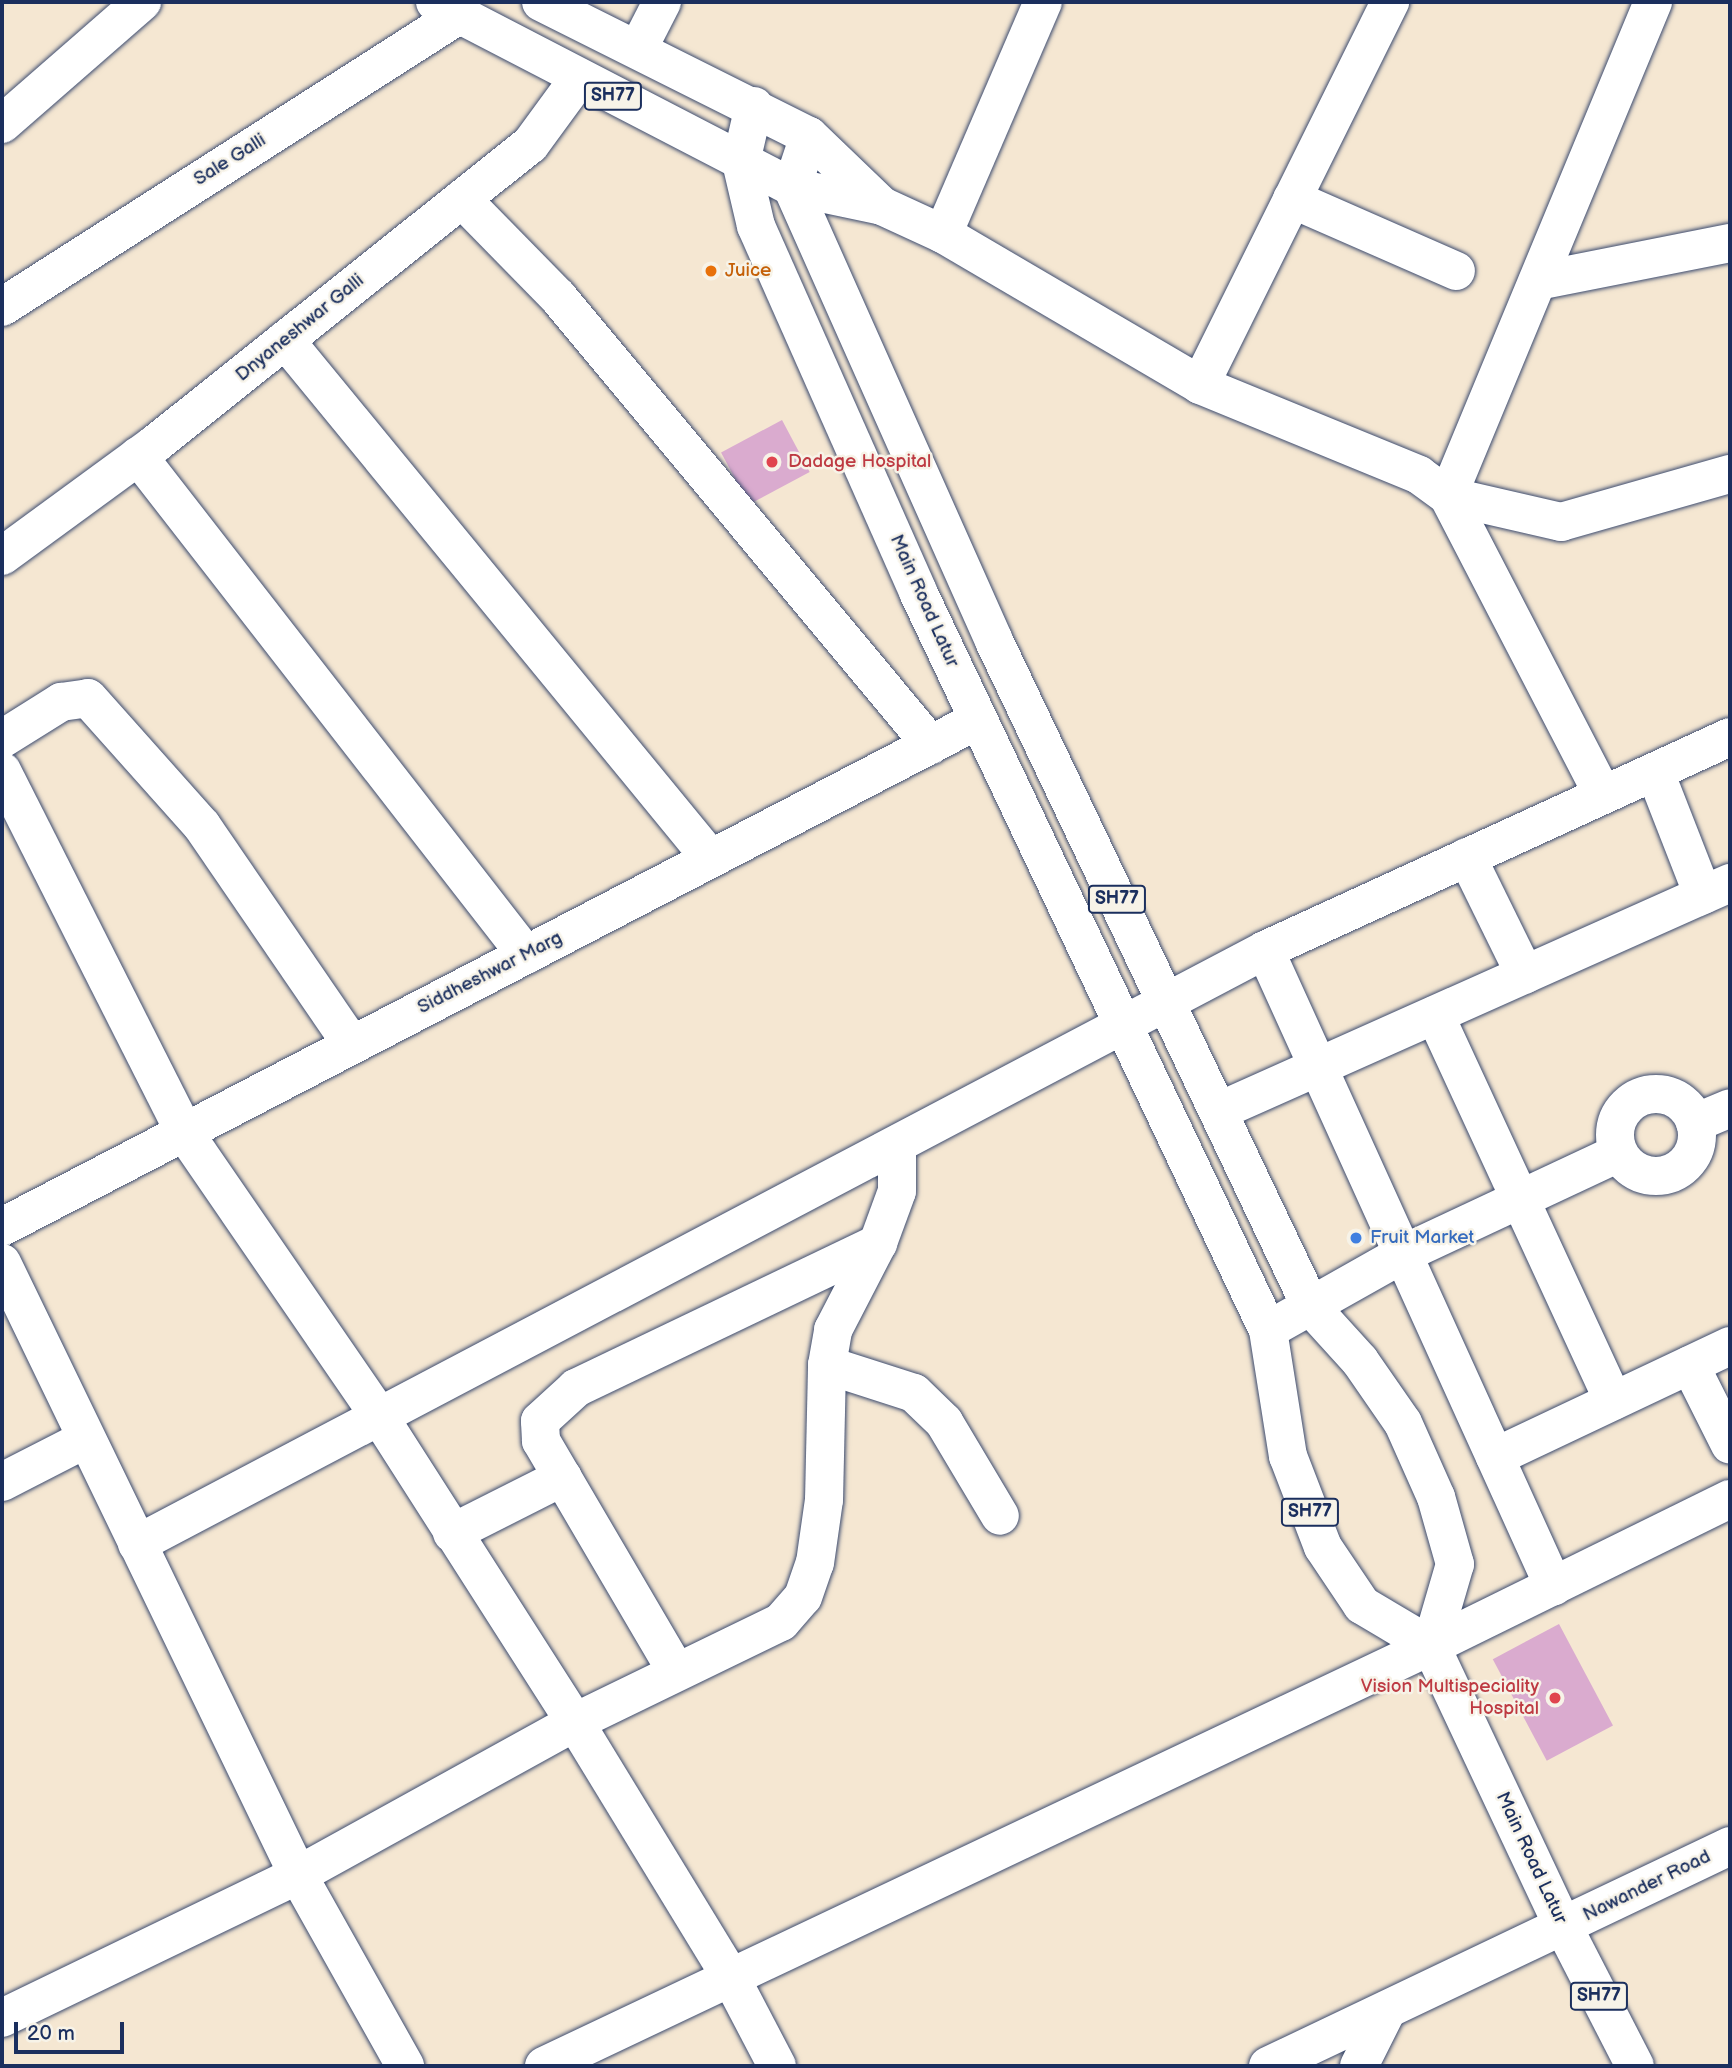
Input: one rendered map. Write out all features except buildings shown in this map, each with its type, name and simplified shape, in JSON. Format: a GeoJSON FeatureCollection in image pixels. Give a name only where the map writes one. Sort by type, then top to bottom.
{"type":"FeatureCollection","features":[{"type":"Feature","properties":{"kind":"street"},"geometry":{"type":"LineString","coordinates":[[2,124],[142,2]]}},
{"type":"Feature","properties":{"kind":"street","name":"SH77"},"geometry":{"type":"LineString","coordinates":[[541,2],[754,106],[809,136]]}},
{"type":"Feature","properties":{"kind":"street"},"geometry":{"type":"LineString","coordinates":[[638,49],[662,2]]}},
{"type":"Feature","properties":{"kind":"street"},"geometry":{"type":"LineString","coordinates":[[943,234],[1043,2]]}},
{"type":"Feature","properties":{"kind":"street"},"geometry":{"type":"LineString","coordinates":[[1200,385],[1390,2]]}},
{"type":"Feature","properties":{"kind":"street"},"geometry":{"type":"LineString","coordinates":[[1448,496],[1653,2]]}},
{"type":"Feature","properties":{"kind":"street","name":"SH77"},"geometry":{"type":"LineString","coordinates":[[447,8],[792,187],[988,629],[1311,1307],[1360,1362],[1403,1423],[1436,1496],[1455,1564],[1431,1646],[1362,1605],[1324,1547],[1288,1456],[1268,1330]]}},
{"type":"Feature","properties":{"kind":"street","name":"Sale Galli"},"geometry":{"type":"LineString","coordinates":[[2,307],[447,8]]}},
{"type":"Feature","properties":{"kind":"street","name":"Dnyaneshwar Galli"},"geometry":{"type":"LineString","coordinates":[[2,556],[138,456],[530,145],[579,78]]}},
{"type":"Feature","properties":{"kind":"street","name":"Main Road Latur"},"geometry":{"type":"LineString","coordinates":[[754,106],[740,162],[756,226],[978,720],[1149,1085],[1268,1330]]}},
{"type":"Feature","properties":{"kind":"street"},"geometry":{"type":"LineString","coordinates":[[882,206],[809,136],[792,187],[882,206],[943,234],[1200,385],[1419,475],[1448,496],[1561,522],[1730,474]]}},
{"type":"Feature","properties":{"kind":"street"},"geometry":{"type":"LineString","coordinates":[[462,199],[558,297],[931,745]]}},
{"type":"Feature","properties":{"kind":"street"},"geometry":{"type":"LineString","coordinates":[[1292,200],[1456,271]]}},
{"type":"Feature","properties":{"kind":"street"},"geometry":{"type":"LineString","coordinates":[[1538,281],[1730,243]]}},
{"type":"Feature","properties":{"kind":"street"},"geometry":{"type":"LineString","coordinates":[[285,340],[711,859]]}},
{"type":"Feature","properties":{"kind":"street"},"geometry":{"type":"LineString","coordinates":[[138,456],[526,955]]}},
{"type":"Feature","properties":{"kind":"street"},"geometry":{"type":"LineString","coordinates":[[1448,496],[1603,795]]}},
{"type":"Feature","properties":{"kind":"street"},"geometry":{"type":"LineString","coordinates":[[2,739],[61,702],[88,698],[202,826],[352,1045]]}},
{"type":"Feature","properties":{"kind":"street","name":"Siddheshwar Marg"},"geometry":{"type":"LineString","coordinates":[[2,1227],[978,720]]}},
{"type":"Feature","properties":{"kind":"street"},"geometry":{"type":"LineString","coordinates":[[137,1544],[1265,950],[1730,737]]}},
{"type":"Feature","properties":{"kind":"street"},"geometry":{"type":"LineString","coordinates":[[2,771],[184,1132],[379,1416],[575,1722],[731,1978],[777,2066]]}},
{"type":"Feature","properties":{"kind":"street"},"geometry":{"type":"LineString","coordinates":[[1219,1111],[1716,889],[1655,772]]}},
{"type":"Feature","properties":{"kind":"street"},"geometry":{"type":"LineString","coordinates":[[1467,857],[1525,975]]}},
{"type":"Feature","properties":{"kind":"street"},"geometry":{"type":"LineString","coordinates":[[1265,950],[1554,1587]]}},
{"type":"Feature","properties":{"kind":"street"},"geometry":{"type":"LineString","coordinates":[[1435,1015],[1517,1200],[1613,1401]]}},
{"type":"Feature","properties":{"kind":"street"},"geometry":{"type":"LineString","coordinates":[[1650,1094],[1678,1100],[1695,1123],[1694,1151],[1675,1172],[1647,1176],[1634,1171],[1619,1153],[1615,1134],[1618,1120],[1636,1099],[1650,1094]]}},
{"type":"Feature","properties":{"kind":"street"},"geometry":{"type":"LineString","coordinates":[[1695,1123],[1730,1108]]}},
{"type":"Feature","properties":{"kind":"street"},"geometry":{"type":"LineString","coordinates":[[2,2018],[298,1875],[575,1722],[781,1622],[803,1597],[815,1563],[824,1500],[827,1365],[833,1330],[878,1243],[897,1191],[897,1145]]}},
{"type":"Feature","properties":{"kind":"street"},"geometry":{"type":"LineString","coordinates":[[1268,1330],[1403,1254],[1619,1153]]}},
{"type":"Feature","properties":{"kind":"street"},"geometry":{"type":"LineString","coordinates":[[676,1671],[541,1441],[540,1421],[576,1388],[878,1243]]}},
{"type":"Feature","properties":{"kind":"street"},"geometry":{"type":"LineString","coordinates":[[2,1263],[298,1875],[405,2066]]}},
{"type":"Feature","properties":{"kind":"street"},"geometry":{"type":"LineString","coordinates":[[1495,1457],[1730,1346]]}},
{"type":"Feature","properties":{"kind":"street"},"geometry":{"type":"LineString","coordinates":[[827,1365],[915,1394],[944,1422],[1000,1516]]}},
{"type":"Feature","properties":{"kind":"street"},"geometry":{"type":"LineString","coordinates":[[1690,1365],[1730,1445]]}},
{"type":"Feature","properties":{"kind":"street"},"geometry":{"type":"LineString","coordinates":[[2,1482],[86,1439]]}},
{"type":"Feature","properties":{"kind":"street"},"geometry":{"type":"LineString","coordinates":[[452,1533],[563,1477]]}},
{"type":"Feature","properties":{"kind":"street"},"geometry":{"type":"LineString","coordinates":[[544,2066],[1431,1646],[1730,1499]]}},
{"type":"Feature","properties":{"kind":"street","name":"Main Road Latur"},"geometry":{"type":"LineString","coordinates":[[1431,1646],[1563,1926],[1635,2066]]}},
{"type":"Feature","properties":{"kind":"street","name":"Nawander Road"},"geometry":{"type":"LineString","coordinates":[[1268,2066],[1730,1846]]}},
{"type":"Feature","properties":{"kind":"street"},"geometry":{"type":"LineString","coordinates":[[1365,2063],[1387,2010]]}},
{"type":"Feature","properties":{"kind":"place","name":"Juice"},"geometry":{"type":"Point","coordinates":[711,271]}},
{"type":"Feature","properties":{"kind":"place","name":"Dadage Hospital"},"geometry":{"type":"Point","coordinates":[772,462]}},
{"type":"Feature","properties":{"kind":"place","name":"Fruit Market"},"geometry":{"type":"Point","coordinates":[1356,1238]}},
{"type":"Feature","properties":{"kind":"place","name":"Vision Multispeciality Hospital"},"geometry":{"type":"Point","coordinates":[1555,1698]}}]}
